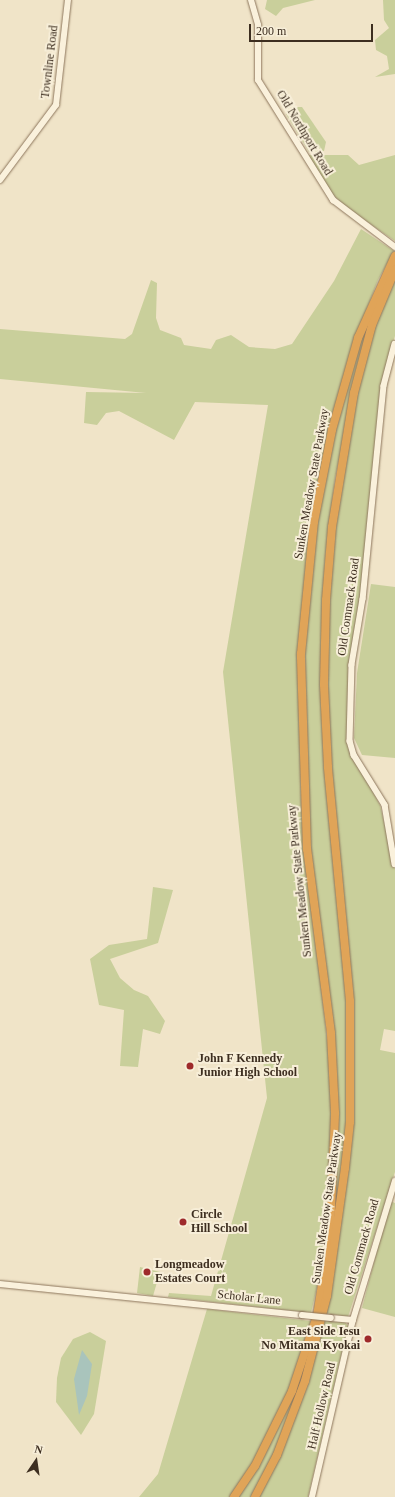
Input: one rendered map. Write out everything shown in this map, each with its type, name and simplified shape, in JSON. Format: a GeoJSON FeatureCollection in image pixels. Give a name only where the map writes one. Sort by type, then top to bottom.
{"type":"FeatureCollection","features":[{"type":"Feature","properties":{"kind":"highway","name":"Sunken Meadow State Parkway"},"geometry":{"type":"LineString","coordinates":[[234,1497],[254,1466],[292,1391],[317,1316],[330,1234],[335,1113],[331,1033],[307,849],[302,654],[314,522],[332,430],[358,338],[395,256]]}},
{"type":"Feature","properties":{"kind":"highway","name":"Sunken Meadow State Parkway"},"geometry":{"type":"LineString","coordinates":[[255,1497],[288,1427],[316,1340],[327,1296],[346,1168],[350,1122],[350,1001],[328,767],[324,684],[326,600],[332,527],[354,393],[372,325],[395,270]]}},
{"type":"Feature","properties":{"kind":"main road","name":"Townline Road"},"geometry":{"type":"LineString","coordinates":[[0,180],[56,105],[68,0]]}},
{"type":"Feature","properties":{"kind":"main road","name":"Old Northport Road"},"geometry":{"type":"LineString","coordinates":[[251,0],[258,25],[258,80],[333,200],[395,247]]}},
{"type":"Feature","properties":{"kind":"street","name":"Old Commack Road"},"geometry":{"type":"LineString","coordinates":[[395,344],[384,386],[363,599],[352,665],[350,741],[357,761],[385,805],[395,864]]}},
{"type":"Feature","properties":{"kind":"street","name":"Old Commack Road"},"geometry":{"type":"LineString","coordinates":[[353,1320],[395,1181]]}},
{"type":"Feature","properties":{"kind":"street","name":"Scholar Lane"},"geometry":{"type":"LineString","coordinates":[[0,1284],[353,1320]]}},
{"type":"Feature","properties":{"kind":"street","name":"Half Hollow Road"},"geometry":{"type":"LineString","coordinates":[[312,1497],[353,1320]]}},
{"type":"Feature","properties":{"kind":"green space"},"geometry":{"type":"Polygon","coordinates":[[[267,0],[315,0],[283,8],[276,16],[265,9],[267,0]]]}},
{"type":"Feature","properties":{"kind":"green space"},"geometry":{"type":"Polygon","coordinates":[[[383,0],[395,0],[395,74],[375,77],[389,69],[387,56],[376,50],[375,40],[389,28],[384,20],[383,0]]]}},
{"type":"Feature","properties":{"kind":"green space"},"geometry":{"type":"Polygon","coordinates":[[[297,107],[302,107],[326,142],[324,151],[309,152],[286,114],[297,107]]]}},
{"type":"Feature","properties":{"kind":"green space"},"geometry":{"type":"Polygon","coordinates":[[[308,155],[348,155],[359,165],[395,155],[395,241],[347,208],[328,190],[308,155]]]}},
{"type":"Feature","properties":{"kind":"green space"},"geometry":{"type":"Polygon","coordinates":[[[361,229],[394,251],[378,280],[350,352],[314,512],[299,652],[301,803],[332,1086],[330,1206],[324,1257],[311,1313],[168,1297],[169,1293],[211,1296],[267,1098],[223,672],[268,405],[195,402],[174,440],[119,411],[106,413],[97,425],[84,423],[86,392],[146,393],[0,379],[0,329],[125,339],[132,334],[151,280],[157,283],[156,318],[160,330],[181,338],[184,345],[211,349],[216,340],[231,335],[249,347],[275,349],[292,344],[334,281],[361,229]]]}},
{"type":"Feature","properties":{"kind":"green space"},"geometry":{"type":"Polygon","coordinates":[[[395,273],[395,336],[383,375],[348,722],[354,757],[380,805],[395,869],[395,1031],[384,1029],[380,1050],[395,1053],[395,1172],[348,1317],[325,1313],[353,1077],[326,668],[329,583],[338,497],[365,356],[395,273]]]}},
{"type":"Feature","properties":{"kind":"green space"},"geometry":{"type":"Polygon","coordinates":[[[362,335],[365,336],[335,478],[325,559],[322,649],[348,1031],[346,1130],[336,1220],[333,1220],[337,1130],[310,862],[305,653],[316,530],[335,430],[362,335]]]}},
{"type":"Feature","properties":{"kind":"green space"},"geometry":{"type":"Polygon","coordinates":[[[371,584],[395,587],[395,758],[362,755],[354,738],[357,673],[371,584]]]}},
{"type":"Feature","properties":{"kind":"green space"},"geometry":{"type":"Polygon","coordinates":[[[153,887],[173,890],[158,943],[110,959],[120,978],[134,990],[148,996],[165,1021],[160,1034],[143,1029],[138,1067],[120,1066],[124,1010],[99,1005],[90,959],[109,945],[147,939],[153,887]]]}},
{"type":"Feature","properties":{"kind":"green space"},"geometry":{"type":"Polygon","coordinates":[[[390,1201],[395,1203],[395,1317],[362,1308],[390,1201]]]}},
{"type":"Feature","properties":{"kind":"green space"},"geometry":{"type":"Polygon","coordinates":[[[140,1267],[160,1272],[153,1296],[137,1293],[140,1267]]]}},
{"type":"Feature","properties":{"kind":"green space"},"geometry":{"type":"Polygon","coordinates":[[[207,1309],[311,1321],[287,1395],[262,1449],[232,1497],[139,1497],[158,1474],[207,1309]]]}},
{"type":"Feature","properties":{"kind":"green space"},"geometry":{"type":"Polygon","coordinates":[[[330,1320],[345,1322],[348,1326],[308,1497],[258,1497],[320,1339],[323,1322],[330,1320]]]}},
{"type":"Feature","properties":{"kind":"green space"},"geometry":{"type":"Polygon","coordinates":[[[90,1332],[106,1341],[94,1414],[81,1435],[56,1402],[57,1378],[61,1358],[73,1339],[90,1332]]]}},
{"type":"Feature","properties":{"kind":"green space"},"geometry":{"type":"Polygon","coordinates":[[[298,1382],[301,1383],[276,1450],[252,1497],[238,1497],[298,1382]]]}},
{"type":"Feature","properties":{"kind":"water"},"geometry":{"type":"Polygon","coordinates":[[[82,1350],[92,1364],[87,1396],[79,1415],[74,1379],[82,1350]]]}},
{"type":"Feature","properties":{"kind":"place","name":"John F Kennedy Junior High School"},"geometry":{"type":"Point","coordinates":[190,1066]}},
{"type":"Feature","properties":{"kind":"place","name":"Circle Hill School"},"geometry":{"type":"Point","coordinates":[183,1222]}},
{"type":"Feature","properties":{"kind":"place","name":"Longmeadow Estates Court"},"geometry":{"type":"Point","coordinates":[147,1272]}},
{"type":"Feature","properties":{"kind":"place","name":"East Side Iesu No Mitama Kyokai"},"geometry":{"type":"Point","coordinates":[368,1339]}}]}
